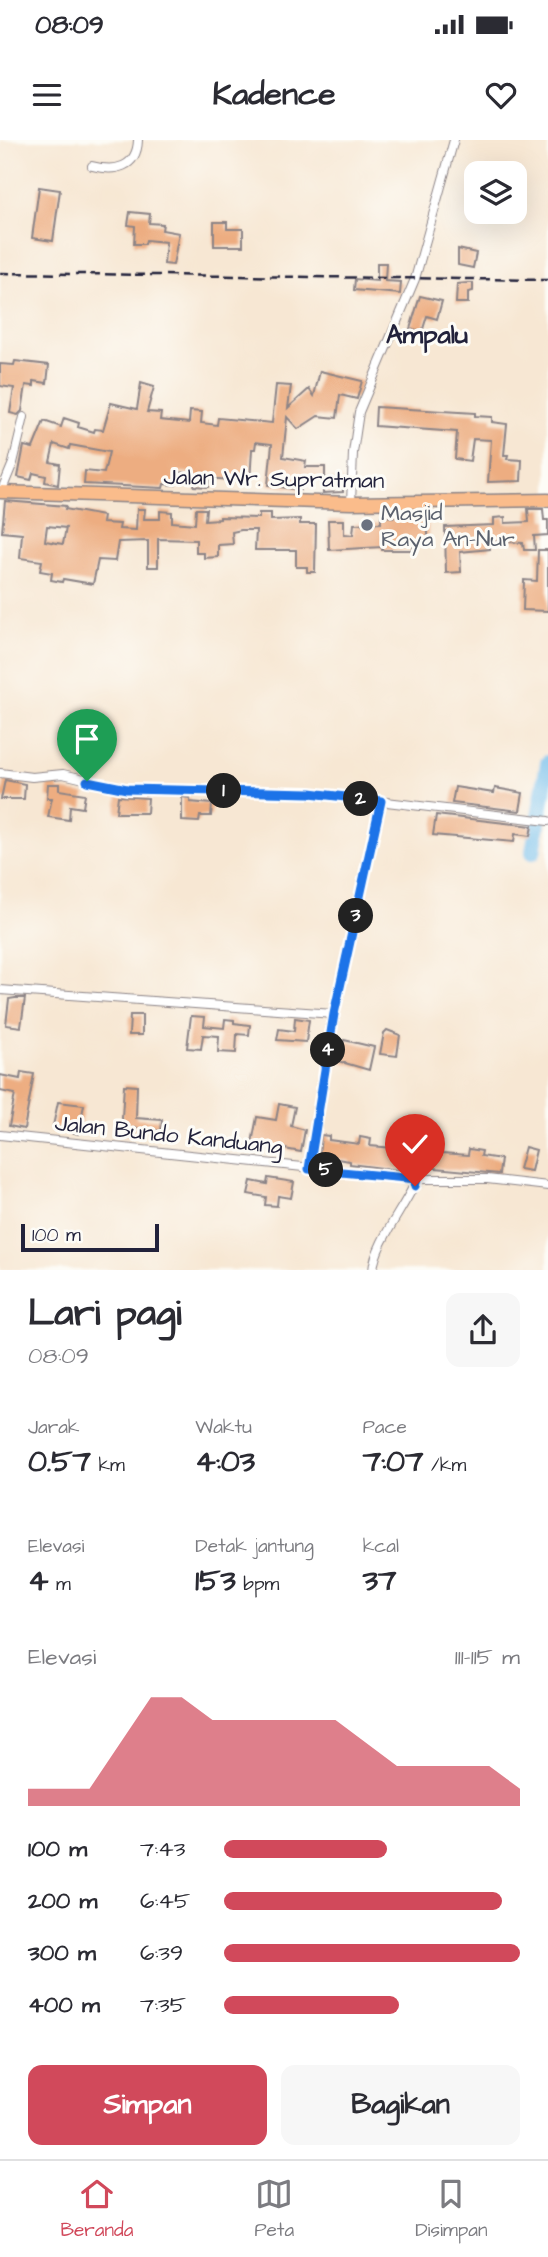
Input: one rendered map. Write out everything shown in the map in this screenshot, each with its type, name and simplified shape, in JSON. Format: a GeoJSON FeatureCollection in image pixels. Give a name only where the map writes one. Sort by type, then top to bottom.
{"type":"FeatureCollection","features":[{"type":"Feature","properties":{"kind":"main road","name":"Jalan Wr. Supratman"},"geometry":{"type":"LineString","coordinates":[[1,492],[351,503],[548,500]]}},
{"type":"Feature","properties":{"kind":"street"},"geometry":{"type":"LineString","coordinates":[[92,166],[108,170],[122,168],[133,159],[138,140]]}},
{"type":"Feature","properties":{"kind":"street"},"geometry":{"type":"LineString","coordinates":[[351,503],[353,453],[359,412],[415,279],[454,140]]}},
{"type":"Feature","properties":{"kind":"street"},"geometry":{"type":"LineString","coordinates":[[1,492],[11,470],[24,417]]}},
{"type":"Feature","properties":{"kind":"street"},"geometry":{"type":"LineString","coordinates":[[0,773],[32,777],[63,774],[127,789],[310,793],[546,821]]}},
{"type":"Feature","properties":{"kind":"street"},"geometry":{"type":"LineString","coordinates":[[309,1169],[334,1014],[381,801]]}},
{"type":"Feature","properties":{"kind":"street"},"geometry":{"type":"LineString","coordinates":[[0,990],[334,1014]]}},
{"type":"Feature","properties":{"kind":"street","name":"Jalan Bundo Kanduang"},"geometry":{"type":"LineString","coordinates":[[0,1135],[309,1169],[417,1179],[486,1179],[548,1186]]}},
{"type":"Feature","properties":{"kind":"street"},"geometry":{"type":"LineString","coordinates":[[373,1270],[379,1246],[400,1216],[417,1179]]}},
{"type":"Feature","properties":{"kind":"building"},"geometry":{"type":"Polygon","coordinates":[[[39,187],[60,190],[53,241],[32,238],[39,187]]]}},
{"type":"Feature","properties":{"kind":"building"},"geometry":{"type":"Polygon","coordinates":[[[130,212],[150,214],[149,223],[163,224],[162,230],[179,233],[173,265],[164,264],[166,242],[146,240],[145,244],[134,244],[135,226],[128,225],[130,212]]]}},
{"type":"Feature","properties":{"kind":"building"},"geometry":{"type":"Polygon","coordinates":[[[214,222],[227,222],[227,229],[243,229],[243,246],[214,246],[214,222]]]}},
{"type":"Feature","properties":{"kind":"building"},"geometry":{"type":"Polygon","coordinates":[[[458,249],[476,253],[473,268],[458,265],[458,249]]]}},
{"type":"Feature","properties":{"kind":"building"},"geometry":{"type":"Polygon","coordinates":[[[377,263],[386,263],[385,281],[401,282],[400,294],[354,290],[355,279],[377,281],[377,263]]]}},
{"type":"Feature","properties":{"kind":"building"},"geometry":{"type":"Polygon","coordinates":[[[473,283],[473,291],[468,292],[468,303],[456,303],[457,284],[473,283]]]}},
{"type":"Feature","properties":{"kind":"building"},"geometry":{"type":"Polygon","coordinates":[[[420,296],[442,301],[437,319],[427,316],[422,332],[410,329],[420,296]]]}},
{"type":"Feature","properties":{"kind":"building"},"geometry":{"type":"Polygon","coordinates":[[[15,361],[49,365],[47,383],[34,381],[34,386],[26,385],[22,411],[18,415],[10,413],[14,388],[0,386],[0,364],[14,365],[15,361]]]}},
{"type":"Feature","properties":{"kind":"building"},"geometry":{"type":"Polygon","coordinates":[[[320,371],[362,381],[357,399],[340,395],[337,418],[318,416],[298,429],[287,417],[283,457],[306,461],[305,467],[325,467],[325,480],[343,479],[343,492],[323,493],[323,481],[301,480],[300,490],[268,485],[272,444],[256,442],[255,449],[252,449],[250,482],[209,478],[208,487],[194,486],[196,474],[178,472],[176,485],[164,484],[163,488],[84,484],[85,471],[104,473],[109,452],[70,445],[69,449],[54,444],[50,462],[60,464],[58,485],[45,482],[46,476],[33,473],[31,480],[18,477],[24,446],[33,448],[44,421],[61,427],[64,418],[79,423],[78,427],[94,432],[95,429],[103,430],[111,403],[137,409],[141,383],[154,387],[147,412],[161,413],[160,420],[189,423],[190,411],[202,412],[201,423],[217,425],[218,418],[272,423],[276,385],[291,386],[288,408],[309,389],[314,396],[320,371]]]}},
{"type":"Feature","properties":{"kind":"building"},"geometry":{"type":"Polygon","coordinates":[[[376,407],[475,413],[475,416],[492,417],[492,422],[507,424],[504,455],[508,455],[507,459],[522,460],[521,481],[488,482],[491,440],[473,439],[470,461],[455,459],[457,432],[375,426],[376,407]]]}},
{"type":"Feature","properties":{"kind":"building"},"geometry":{"type":"Polygon","coordinates":[[[5,501],[66,506],[65,509],[103,516],[102,523],[120,524],[119,529],[136,530],[137,509],[145,509],[144,519],[160,519],[160,511],[172,512],[172,522],[195,524],[196,509],[206,509],[205,520],[220,517],[259,518],[259,513],[271,513],[271,520],[300,519],[300,524],[316,524],[315,572],[307,572],[307,567],[296,567],[296,550],[255,550],[256,530],[241,530],[232,532],[233,544],[218,545],[218,557],[204,558],[204,553],[196,553],[196,540],[158,539],[158,567],[148,567],[148,541],[118,542],[115,561],[98,560],[93,584],[63,579],[62,582],[51,580],[52,573],[40,571],[42,561],[20,558],[22,534],[2,532],[5,501]],[[47,526],[45,541],[63,544],[66,528],[47,526]]]}},
{"type":"Feature","properties":{"kind":"building"},"geometry":{"type":"Polygon","coordinates":[[[528,509],[543,509],[544,520],[548,520],[548,535],[534,536],[535,550],[524,550],[523,543],[490,541],[490,549],[460,552],[461,572],[446,573],[445,527],[494,525],[494,518],[505,517],[505,523],[529,522],[528,509]]]}},
{"type":"Feature","properties":{"kind":"building"},"geometry":{"type":"Polygon","coordinates":[[[381,516],[428,519],[428,543],[413,543],[413,550],[382,550],[382,547],[329,550],[328,520],[344,520],[344,534],[353,535],[354,524],[381,523],[381,516]]]}},
{"type":"Feature","properties":{"kind":"building"},"geometry":{"type":"Polygon","coordinates":[[[538,550],[548,550],[548,611],[523,610],[524,580],[537,581],[538,550]]]}},
{"type":"Feature","properties":{"kind":"building"},"geometry":{"type":"Polygon","coordinates":[[[5,780],[25,784],[24,799],[1,799],[5,780]]]}},
{"type":"Feature","properties":{"kind":"building"},"geometry":{"type":"Polygon","coordinates":[[[48,784],[59,784],[59,790],[85,794],[83,808],[70,806],[69,820],[48,817],[52,798],[47,798],[48,784]]]}},
{"type":"Feature","properties":{"kind":"building"},"geometry":{"type":"Polygon","coordinates":[[[455,787],[494,793],[495,788],[523,793],[520,811],[452,803],[455,787]]]}},
{"type":"Feature","properties":{"kind":"building"},"geometry":{"type":"Polygon","coordinates":[[[118,796],[148,798],[147,813],[116,813],[118,796]]]}},
{"type":"Feature","properties":{"kind":"building"},"geometry":{"type":"Polygon","coordinates":[[[182,797],[190,798],[190,802],[212,804],[211,816],[200,816],[199,822],[182,821],[182,797]]]}},
{"type":"Feature","properties":{"kind":"building"},"geometry":{"type":"Polygon","coordinates":[[[436,815],[532,826],[530,836],[515,834],[514,842],[433,835],[436,815]]]}},
{"type":"Feature","properties":{"kind":"building"},"geometry":{"type":"Polygon","coordinates":[[[25,998],[21,1027],[6,1025],[9,999],[25,998]]]}},
{"type":"Feature","properties":{"kind":"building"},"geometry":{"type":"Polygon","coordinates":[[[130,1015],[142,1015],[142,1035],[129,1035],[130,1015]]]}},
{"type":"Feature","properties":{"kind":"building"},"geometry":{"type":"Polygon","coordinates":[[[191,1016],[205,1017],[204,1026],[224,1028],[225,1019],[250,1025],[249,1035],[237,1034],[236,1053],[218,1052],[219,1036],[203,1035],[201,1049],[187,1048],[191,1016]]]}},
{"type":"Feature","properties":{"kind":"building"},"geometry":{"type":"Polygon","coordinates":[[[295,1018],[309,1020],[306,1042],[277,1040],[279,1029],[294,1031],[295,1018]]]}},
{"type":"Feature","properties":{"kind":"building"},"geometry":{"type":"Polygon","coordinates":[[[387,1030],[400,1035],[397,1056],[380,1054],[387,1030]]]}},
{"type":"Feature","properties":{"kind":"building"},"geometry":{"type":"Polygon","coordinates":[[[344,1040],[374,1047],[369,1070],[338,1061],[344,1040]]]}},
{"type":"Feature","properties":{"kind":"building"},"geometry":{"type":"Polygon","coordinates":[[[21,1072],[34,1074],[24,1129],[9,1126],[15,1094],[0,1091],[0,1075],[20,1079],[21,1072]]]}},
{"type":"Feature","properties":{"kind":"building"},"geometry":{"type":"Polygon","coordinates":[[[124,1085],[137,1086],[136,1118],[162,1120],[161,1131],[134,1128],[133,1136],[121,1134],[124,1085]]]}},
{"type":"Feature","properties":{"kind":"building"},"geometry":{"type":"Polygon","coordinates":[[[58,1102],[84,1105],[78,1134],[53,1126],[58,1102]]]}},
{"type":"Feature","properties":{"kind":"building"},"geometry":{"type":"Polygon","coordinates":[[[279,1104],[295,1107],[291,1126],[305,1130],[301,1152],[252,1143],[257,1117],[276,1120],[279,1104]]]}},
{"type":"Feature","properties":{"kind":"building"},"geometry":{"type":"Polygon","coordinates":[[[321,1135],[329,1136],[329,1140],[359,1144],[360,1137],[371,1139],[370,1146],[405,1149],[405,1146],[416,1147],[416,1151],[468,1155],[469,1149],[482,1151],[481,1156],[501,1159],[499,1174],[414,1166],[414,1172],[350,1164],[350,1161],[319,1156],[321,1135]]]}},
{"type":"Feature","properties":{"kind":"building"},"geometry":{"type":"Polygon","coordinates":[[[525,1147],[536,1150],[531,1171],[519,1169],[525,1147]]]}},
{"type":"Feature","properties":{"kind":"building"},"geometry":{"type":"Polygon","coordinates":[[[268,1178],[294,1182],[291,1198],[278,1196],[277,1206],[265,1205],[266,1197],[248,1194],[251,1181],[267,1184],[268,1178]]]}},
{"type":"Feature","properties":{"kind":"waterway"},"geometry":{"type":"LineString","coordinates":[[533,852],[548,763]]}},
{"type":"Feature","properties":{"kind":"railway"},"geometry":{"type":"LineString","coordinates":[[0,273],[548,280]]}},
{"type":"Feature","properties":{"kind":"place","name":"Masjid Raya An-Nur"},"geometry":{"type":"Point","coordinates":[367,525]}},
{"type":"Feature","properties":{"kind":"district","name":"Ampalu"},"geometry":{"type":"Point","coordinates":[427,334]}},
{"type":"Feature","properties":{"kind":"route"},"geometry":{"type":"LineString","coordinates":[[87,781],[127,789],[310,793],[381,801],[334,1014],[309,1169],[417,1179],[415,1186]]}}]}
